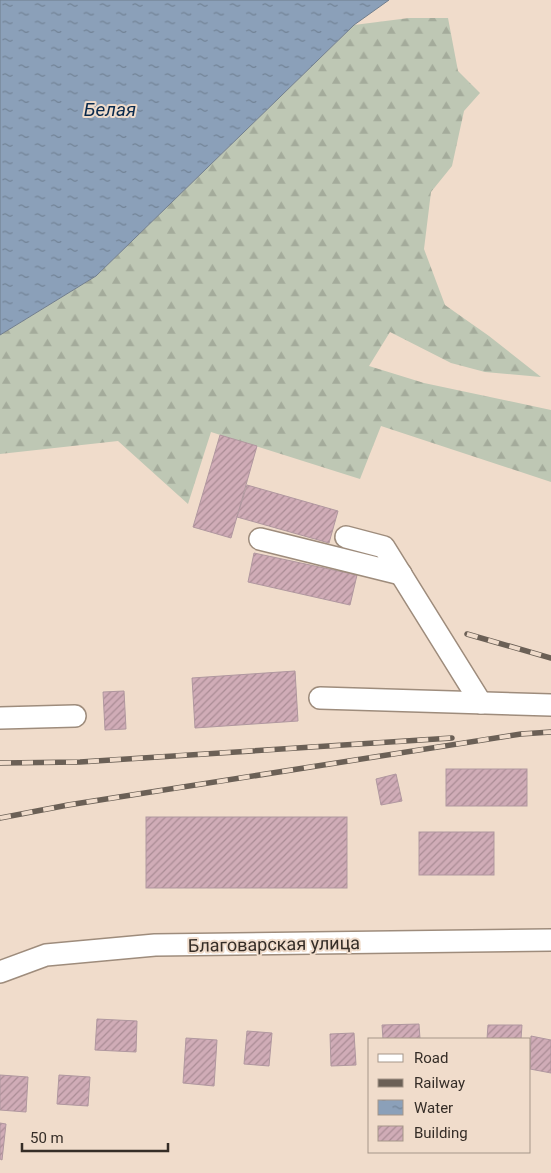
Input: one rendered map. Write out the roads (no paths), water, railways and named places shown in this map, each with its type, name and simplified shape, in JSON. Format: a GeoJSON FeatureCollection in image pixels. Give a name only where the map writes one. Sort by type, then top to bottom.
{"type":"FeatureCollection","features":[{"type":"Feature","properties":{"kind":"street"},"geometry":{"type":"LineString","coordinates":[[346,537],[384,547],[481,703]]}},
{"type":"Feature","properties":{"kind":"street"},"geometry":{"type":"LineString","coordinates":[[260,539],[400,574]]}},
{"type":"Feature","properties":{"kind":"street"},"geometry":{"type":"LineString","coordinates":[[320,698],[551,705]]}},
{"type":"Feature","properties":{"kind":"street"},"geometry":{"type":"LineString","coordinates":[[0,718],[75,716]]}},
{"type":"Feature","properties":{"kind":"street","name":"Благоварская улица"},"geometry":{"type":"LineString","coordinates":[[0,972],[46,955],[155,945],[551,940]]}},
{"type":"Feature","properties":{"kind":"water","name":"Белая"},"geometry":{"type":"Polygon","coordinates":[[[0,0],[389,0],[354,25],[96,276],[0,335],[0,0]]]}},
{"type":"Feature","properties":{"kind":"railway"},"geometry":{"type":"LineString","coordinates":[[467,634],[551,658]]}},
{"type":"Feature","properties":{"kind":"railway"},"geometry":{"type":"LineString","coordinates":[[0,818],[68,805],[521,734],[551,732]]}},
{"type":"Feature","properties":{"kind":"railway"},"geometry":{"type":"LineString","coordinates":[[0,763],[80,762],[452,738]]}}]}
